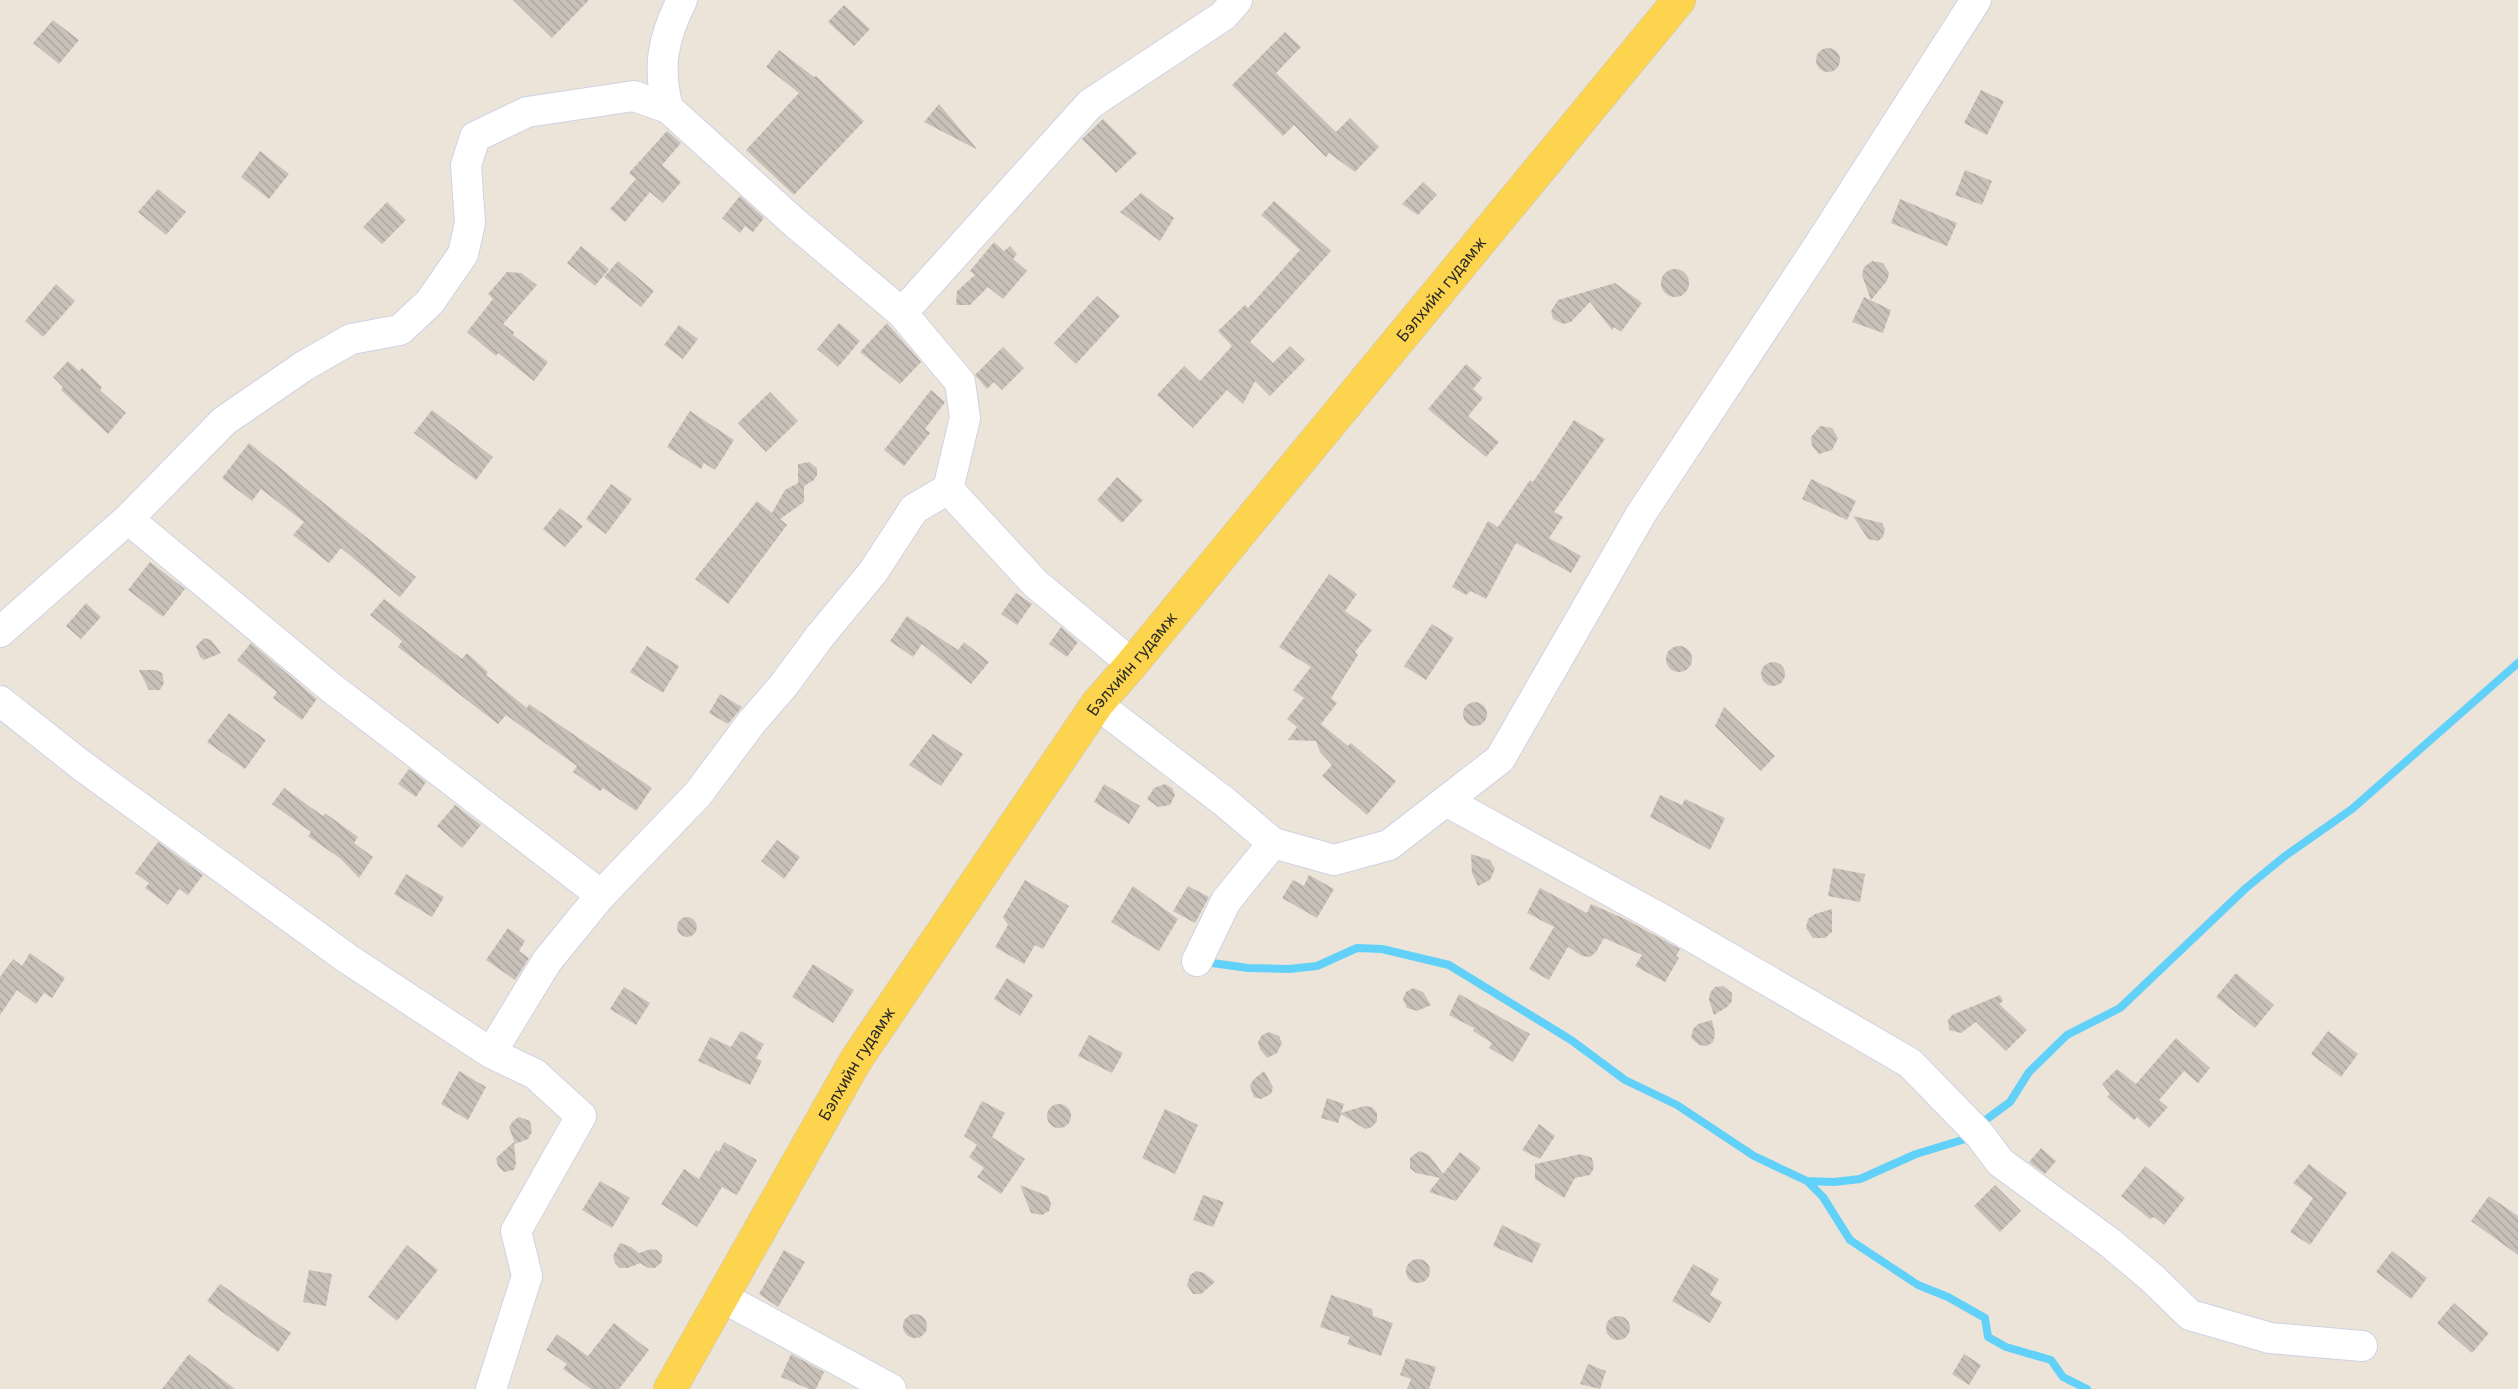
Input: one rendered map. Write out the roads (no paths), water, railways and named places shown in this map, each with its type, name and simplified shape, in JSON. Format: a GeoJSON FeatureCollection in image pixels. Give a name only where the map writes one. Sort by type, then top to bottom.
{"type":"FeatureCollection","features":[{"type":"Feature","properties":{"kind":"main road","name":"Бэлхийн гудамж"},"geometry":{"type":"LineString","coordinates":[[670,1389],[724,1298],[856,1060],[1096,704],[1132,664],[1679,0]]}},
{"type":"Feature","properties":{"kind":"street"},"geometry":{"type":"LineString","coordinates":[[668,108],[663,89],[662,62],[665,39],[682,0]]}},
{"type":"Feature","properties":{"kind":"street"},"geometry":{"type":"LineString","coordinates":[[902,314],[1090,104],[1223,16],[1237,0]]}},
{"type":"Feature","properties":{"kind":"street"},"geometry":{"type":"LineString","coordinates":[[1096,704],[1226,803],[1273,843],[1334,860],[1389,845],[1500,759],[1641,514],[1817,248],[1976,0]]}},
{"type":"Feature","properties":{"kind":"street"},"geometry":{"type":"LineString","coordinates":[[0,632],[128,519],[224,421],[304,366],[351,339],[400,330],[429,302],[463,254],[470,223],[466,165],[475,137],[527,112],[633,96],[668,108],[795,223],[902,314],[960,382],[965,418],[948,489],[914,509],[873,572],[751,723],[698,794],[601,895],[547,961],[491,1053]]}},
{"type":"Feature","properties":{"kind":"street"},"geometry":{"type":"LineString","coordinates":[[948,489],[1036,584],[1132,664]]}},
{"type":"Feature","properties":{"kind":"street"},"geometry":{"type":"LineString","coordinates":[[128,519],[329,686],[601,895]]}},
{"type":"Feature","properties":{"kind":"street"},"geometry":{"type":"LineString","coordinates":[[0,700],[81,765],[348,959],[491,1053],[535,1074],[581,1116],[516,1231],[527,1276],[491,1389]]}},
{"type":"Feature","properties":{"kind":"street"},"geometry":{"type":"LineString","coordinates":[[1446,801],[1665,921],[1910,1063],[1980,1135],[2000,1162],[2109,1242],[2152,1278],[2190,1315],[2270,1338],[2362,1346]]}},
{"type":"Feature","properties":{"kind":"street"},"geometry":{"type":"LineString","coordinates":[[1197,961],[1226,901],[1273,843]]}},
{"type":"Feature","properties":{"kind":"street"},"geometry":{"type":"LineString","coordinates":[[724,1298],[891,1389]]}},
{"type":"Feature","properties":{"kind":"waterway"},"geometry":{"type":"LineString","coordinates":[[1980,1124],[2010,1102],[2029,1072],[2067,1035],[2120,1008],[2246,888],[2285,856],[2352,809],[2518,663]]}},
{"type":"Feature","properties":{"kind":"waterway"},"geometry":{"type":"LineString","coordinates":[[1205,962],[1248,968],[1289,969],[1317,966],[1357,948],[1382,949],[1449,965],[1571,1040],[1625,1080],[1677,1105],[1754,1156],[1807,1181],[1823,1197],[1850,1240],[1918,1285],[1948,1297],[1985,1318],[1988,1337],[2006,1347],[2051,1360],[2063,1377],[2087,1389]]}},
{"type":"Feature","properties":{"kind":"waterway"},"geometry":{"type":"LineString","coordinates":[[1807,1181],[1834,1182],[1860,1179],[1916,1154],[1972,1137]]}}]}
